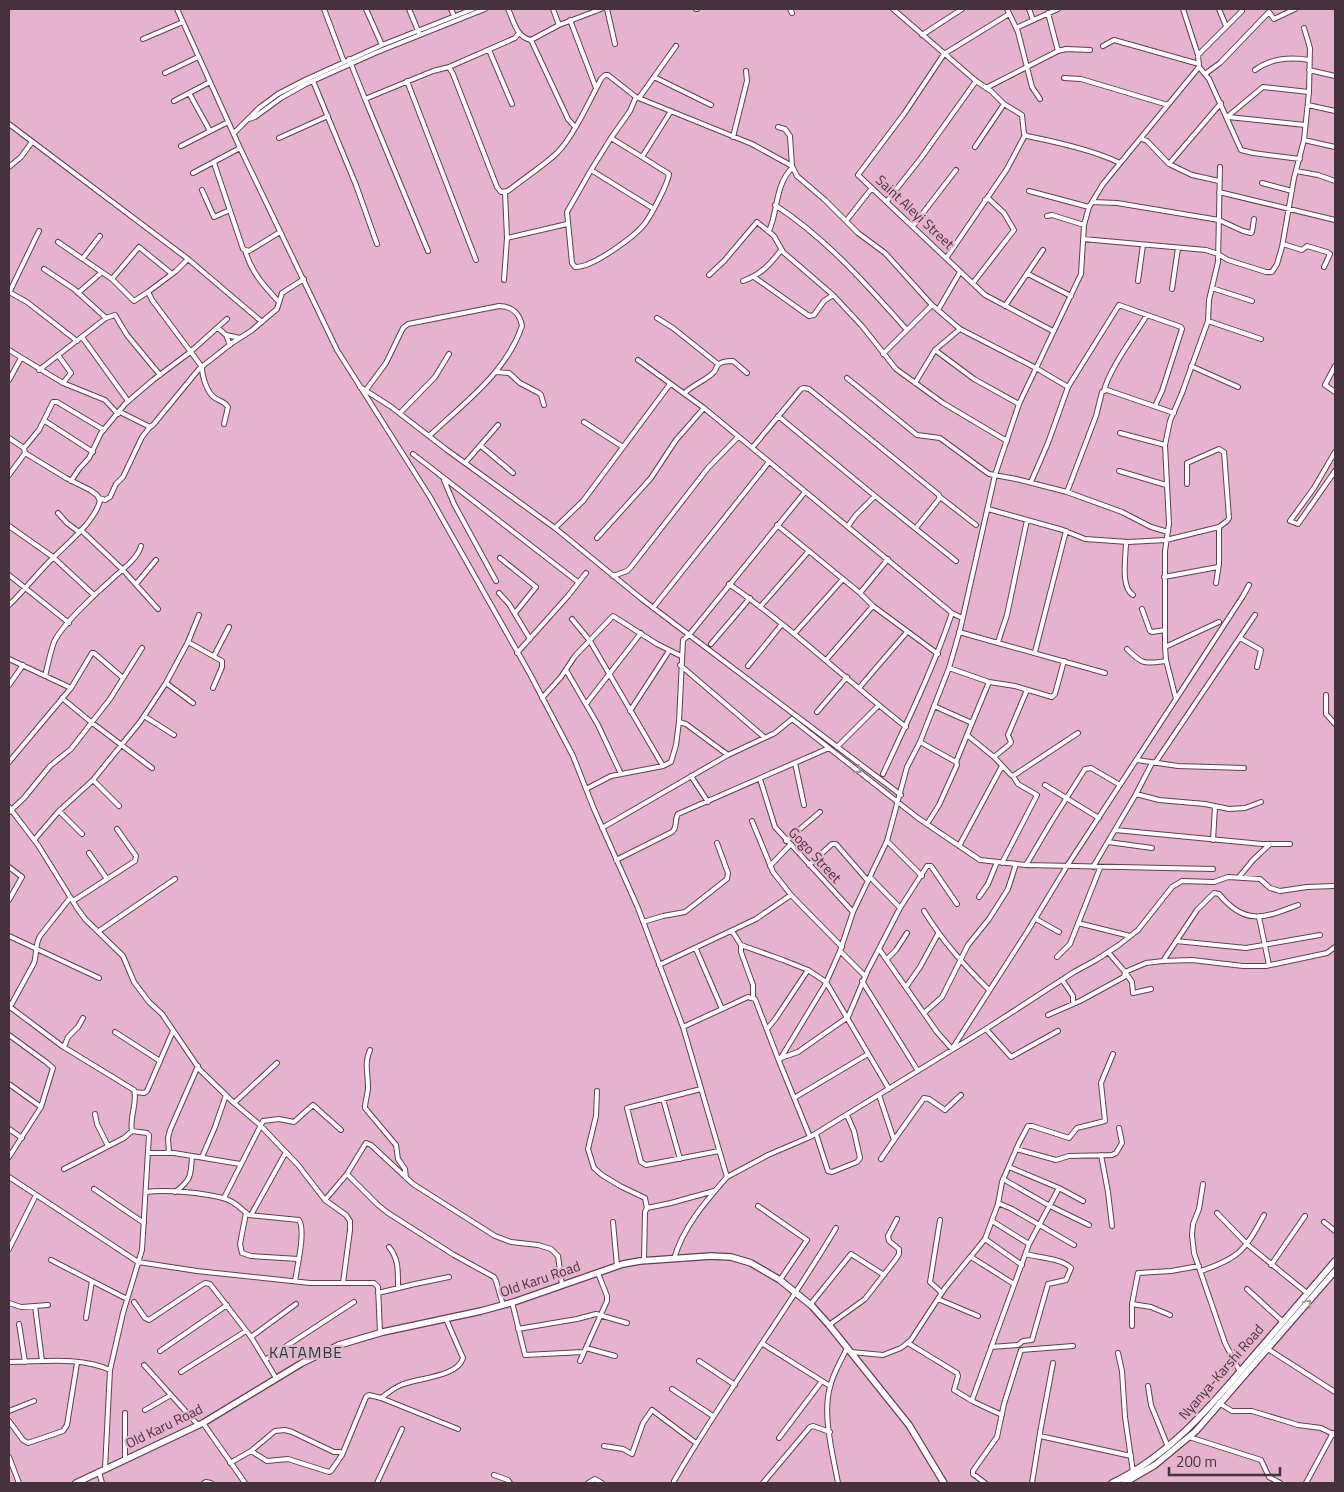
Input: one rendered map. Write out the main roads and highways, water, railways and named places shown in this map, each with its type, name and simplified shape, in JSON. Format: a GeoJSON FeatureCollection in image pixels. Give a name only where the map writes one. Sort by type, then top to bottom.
{"type":"FeatureCollection","features":[{"type":"Feature","properties":{"kind":"main road","name":"Old Karu Road"},"geometry":{"type":"LineString","coordinates":[[76,1483],[200,1424],[302,1363],[339,1345],[380,1332],[446,1319],[512,1302],[617,1266],[644,1261],[719,1256],[731,1257],[750,1263],[780,1280],[810,1305],[829,1325],[910,1425],[944,1483]]}},
{"type":"Feature","properties":{"kind":"main road","name":"Nyanya-Karshi Road"},"geometry":{"type":"LineString","coordinates":[[1124,1483],[1154,1465],[1189,1437],[1240,1372],[1335,1261]]}},
{"type":"Feature","properties":{"kind":"main road","name":"Nyanya-Karshi Road"},"geometry":{"type":"LineString","coordinates":[[1112,1483],[1133,1473],[1168,1447],[1218,1402],[1268,1349],[1335,1271]]}},
{"type":"Feature","properties":{"kind":"district","name":"KATAMBE"},"geometry":{"type":"Point","coordinates":[306,1352]}}]}
